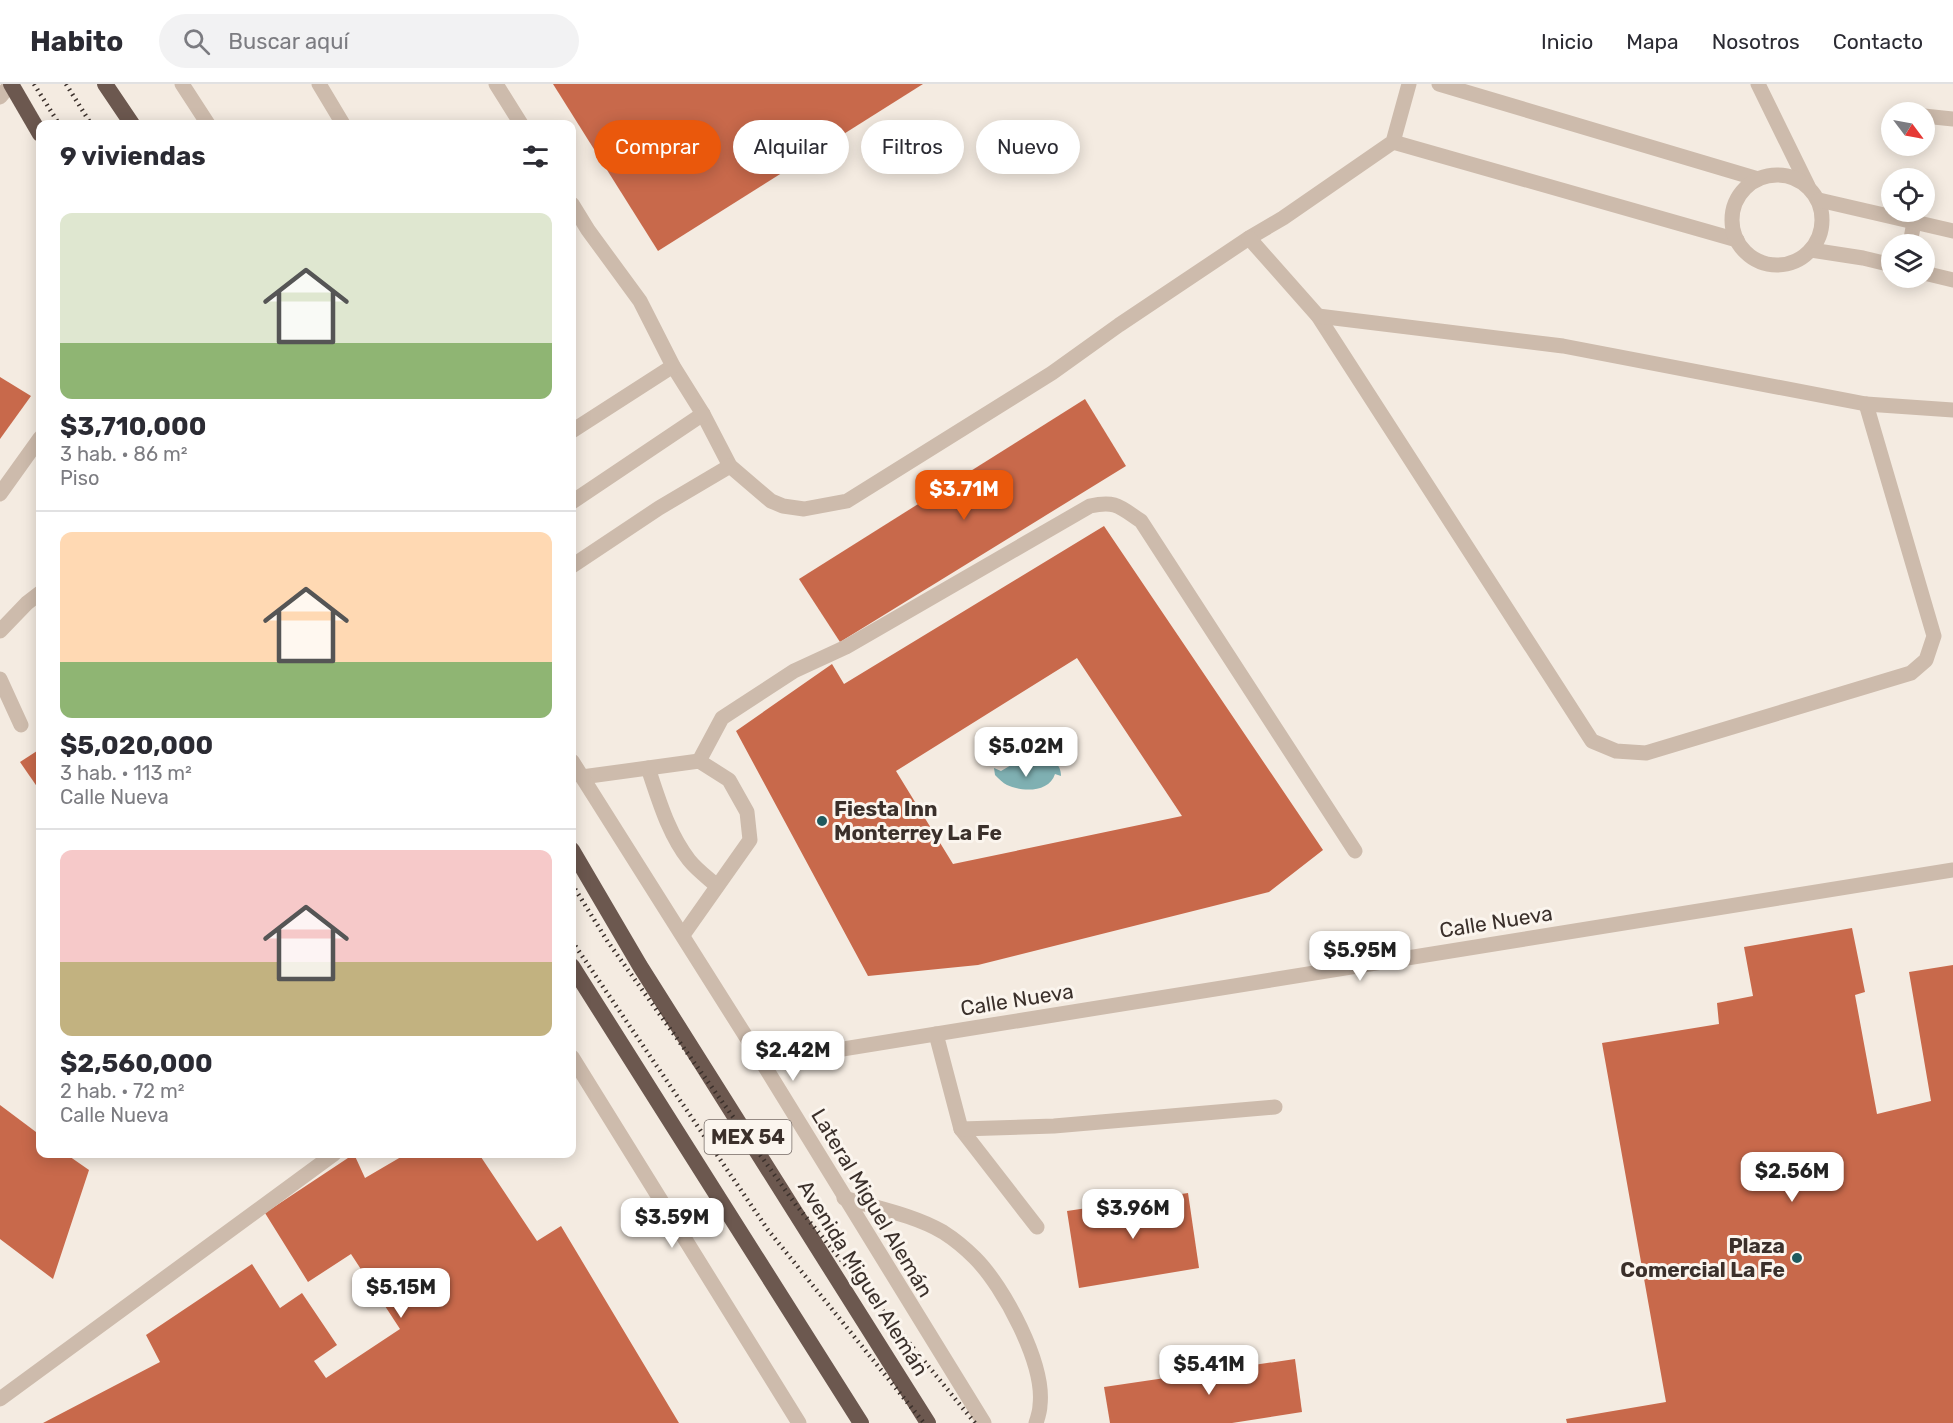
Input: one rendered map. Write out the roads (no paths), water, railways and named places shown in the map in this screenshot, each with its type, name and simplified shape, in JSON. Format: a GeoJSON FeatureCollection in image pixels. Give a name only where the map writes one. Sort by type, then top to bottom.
{"type":"FeatureCollection","features":[{"type":"Feature","properties":{"kind":"highway"},"geometry":{"type":"LineString","coordinates":[[11,84],[36,127]]}},
{"type":"Feature","properties":{"kind":"highway"},"geometry":{"type":"LineString","coordinates":[[105,84],[129,120]]}},
{"type":"Feature","properties":{"kind":"highway","name":"Avenida Miguel Alemán"},"geometry":{"type":"LineString","coordinates":[[576,857],[640,966],[928,1423]]}},
{"type":"Feature","properties":{"kind":"highway","name":"MEX 54"},"geometry":{"type":"LineString","coordinates":[[576,972],[861,1423]]}},
{"type":"Feature","properties":{"kind":"street"},"geometry":{"type":"LineString","coordinates":[[0,97],[11,84]]}},
{"type":"Feature","properties":{"kind":"street"},"geometry":{"type":"LineString","coordinates":[[182,84],[205,120]]}},
{"type":"Feature","properties":{"kind":"street"},"geometry":{"type":"LineString","coordinates":[[319,84],[341,120]]}},
{"type":"Feature","properties":{"kind":"street"},"geometry":{"type":"LineString","coordinates":[[496,84],[518,120]]}},
{"type":"Feature","properties":{"kind":"street"},"geometry":{"type":"LineString","coordinates":[[576,210],[640,301],[673,366],[704,414],[730,466],[771,501],[783,506],[804,509],[847,501],[1052,373],[1393,142],[1409,84]]}},
{"type":"Feature","properties":{"kind":"street"},"geometry":{"type":"LineString","coordinates":[[1439,84],[1758,179]]}},
{"type":"Feature","properties":{"kind":"street"},"geometry":{"type":"LineString","coordinates":[[1758,84],[1808,186],[1819,200],[1823,217],[1821,235],[1811,250],[1797,261],[1780,265],[1762,263],[1747,255],[1737,240],[1732,223],[1734,206],[1743,190],[1758,179],[1775,175],[1792,177],[1808,186]]}},
{"type":"Feature","properties":{"kind":"street"},"geometry":{"type":"LineString","coordinates":[[1935,117],[1953,119]]}},
{"type":"Feature","properties":{"kind":"street"},"geometry":{"type":"LineString","coordinates":[[1393,142],[1737,240]]}},
{"type":"Feature","properties":{"kind":"street"},"geometry":{"type":"LineString","coordinates":[[1819,200],[1881,214]]}},
{"type":"Feature","properties":{"kind":"street"},"geometry":{"type":"LineString","coordinates":[[1912,234],[1914,222],[1953,231]]}},
{"type":"Feature","properties":{"kind":"street"},"geometry":{"type":"LineString","coordinates":[[1249,238],[1318,316],[1592,741],[1616,752],[1646,753],[1911,673],[1926,660],[1934,636],[1866,404]]}},
{"type":"Feature","properties":{"kind":"street"},"geometry":{"type":"LineString","coordinates":[[1811,250],[1881,262]]}},
{"type":"Feature","properties":{"kind":"street"},"geometry":{"type":"LineString","coordinates":[[1935,276],[1953,280]]}},
{"type":"Feature","properties":{"kind":"street"},"geometry":{"type":"LineString","coordinates":[[1318,316],[1563,346],[1866,404],[1953,410]]}},
{"type":"Feature","properties":{"kind":"street"},"geometry":{"type":"LineString","coordinates":[[576,428],[673,366]]}},
{"type":"Feature","properties":{"kind":"street"},"geometry":{"type":"LineString","coordinates":[[576,499],[704,414]]}},
{"type":"Feature","properties":{"kind":"street"},"geometry":{"type":"LineString","coordinates":[[0,494],[36,444]]}},
{"type":"Feature","properties":{"kind":"street"},"geometry":{"type":"LineString","coordinates":[[576,563],[659,508],[730,466]]}},
{"type":"Feature","properties":{"kind":"street"},"geometry":{"type":"LineString","coordinates":[[699,761],[722,718],[794,670],[846,647],[1090,506],[1105,502],[1119,506],[1141,521],[1355,851]]}},
{"type":"Feature","properties":{"kind":"street"},"geometry":{"type":"LineString","coordinates":[[0,631],[36,596]]}},
{"type":"Feature","properties":{"kind":"street"},"geometry":{"type":"LineString","coordinates":[[0,679],[21,725]]}},
{"type":"Feature","properties":{"kind":"street"},"geometry":{"type":"LineString","coordinates":[[582,777],[699,761],[729,780],[747,812],[750,840],[683,935]]}},
{"type":"Feature","properties":{"kind":"street","name":"Lateral Miguel Alemán"},"geometry":{"type":"LineString","coordinates":[[576,767],[683,935],[984,1423]]}},
{"type":"Feature","properties":{"kind":"street"},"geometry":{"type":"LineString","coordinates":[[648,768],[667,822],[679,845],[690,861],[717,886]]}},
{"type":"Feature","properties":{"kind":"street","name":"Calle Nueva"},"geometry":{"type":"LineString","coordinates":[[762,1062],[1953,870]]}},
{"type":"Feature","properties":{"kind":"street"},"geometry":{"type":"LineString","coordinates":[[936,1034],[962,1130],[1037,1227]]}},
{"type":"Feature","properties":{"kind":"street"},"geometry":{"type":"LineString","coordinates":[[576,1063],[799,1423]]}},
{"type":"Feature","properties":{"kind":"street"},"geometry":{"type":"LineString","coordinates":[[962,1130],[1054,1126],[1275,1107]]}},
{"type":"Feature","properties":{"kind":"street"},"geometry":{"type":"LineString","coordinates":[[0,1399],[329,1158]]}},
{"type":"Feature","properties":{"kind":"street"},"geometry":{"type":"LineString","coordinates":[[844,1198],[909,1218],[943,1232],[975,1258],[998,1288],[1026,1339],[1037,1371],[1041,1404],[1036,1423]]}},
{"type":"Feature","properties":{"kind":"water"},"geometry":{"type":"Polygon","coordinates":[[[1044,756],[1056,763],[1061,776],[1055,774],[1047,785],[1041,788],[1020,789],[1004,783],[995,775],[994,768],[1001,771],[1022,761],[1044,756]]]}},
{"type":"Feature","properties":{"kind":"railway"},"geometry":{"type":"LineString","coordinates":[[34,84],[56,120]]}},
{"type":"Feature","properties":{"kind":"railway"},"geometry":{"type":"LineString","coordinates":[[66,84],[88,120]]}},
{"type":"Feature","properties":{"kind":"railway"},"geometry":{"type":"LineString","coordinates":[[576,890],[608,942],[796,1205],[975,1423]]}},
{"type":"Feature","properties":{"kind":"railway"},"geometry":{"type":"LineString","coordinates":[[576,947],[768,1230],[924,1423]]}},
{"type":"Feature","properties":{"kind":"place","name":"Fiesta Inn Monterrey La Fe"},"geometry":{"type":"Point","coordinates":[822,821]}},
{"type":"Feature","properties":{"kind":"place","name":"Plaza Comercial La Fe"},"geometry":{"type":"Point","coordinates":[1797,1258]}}]}
